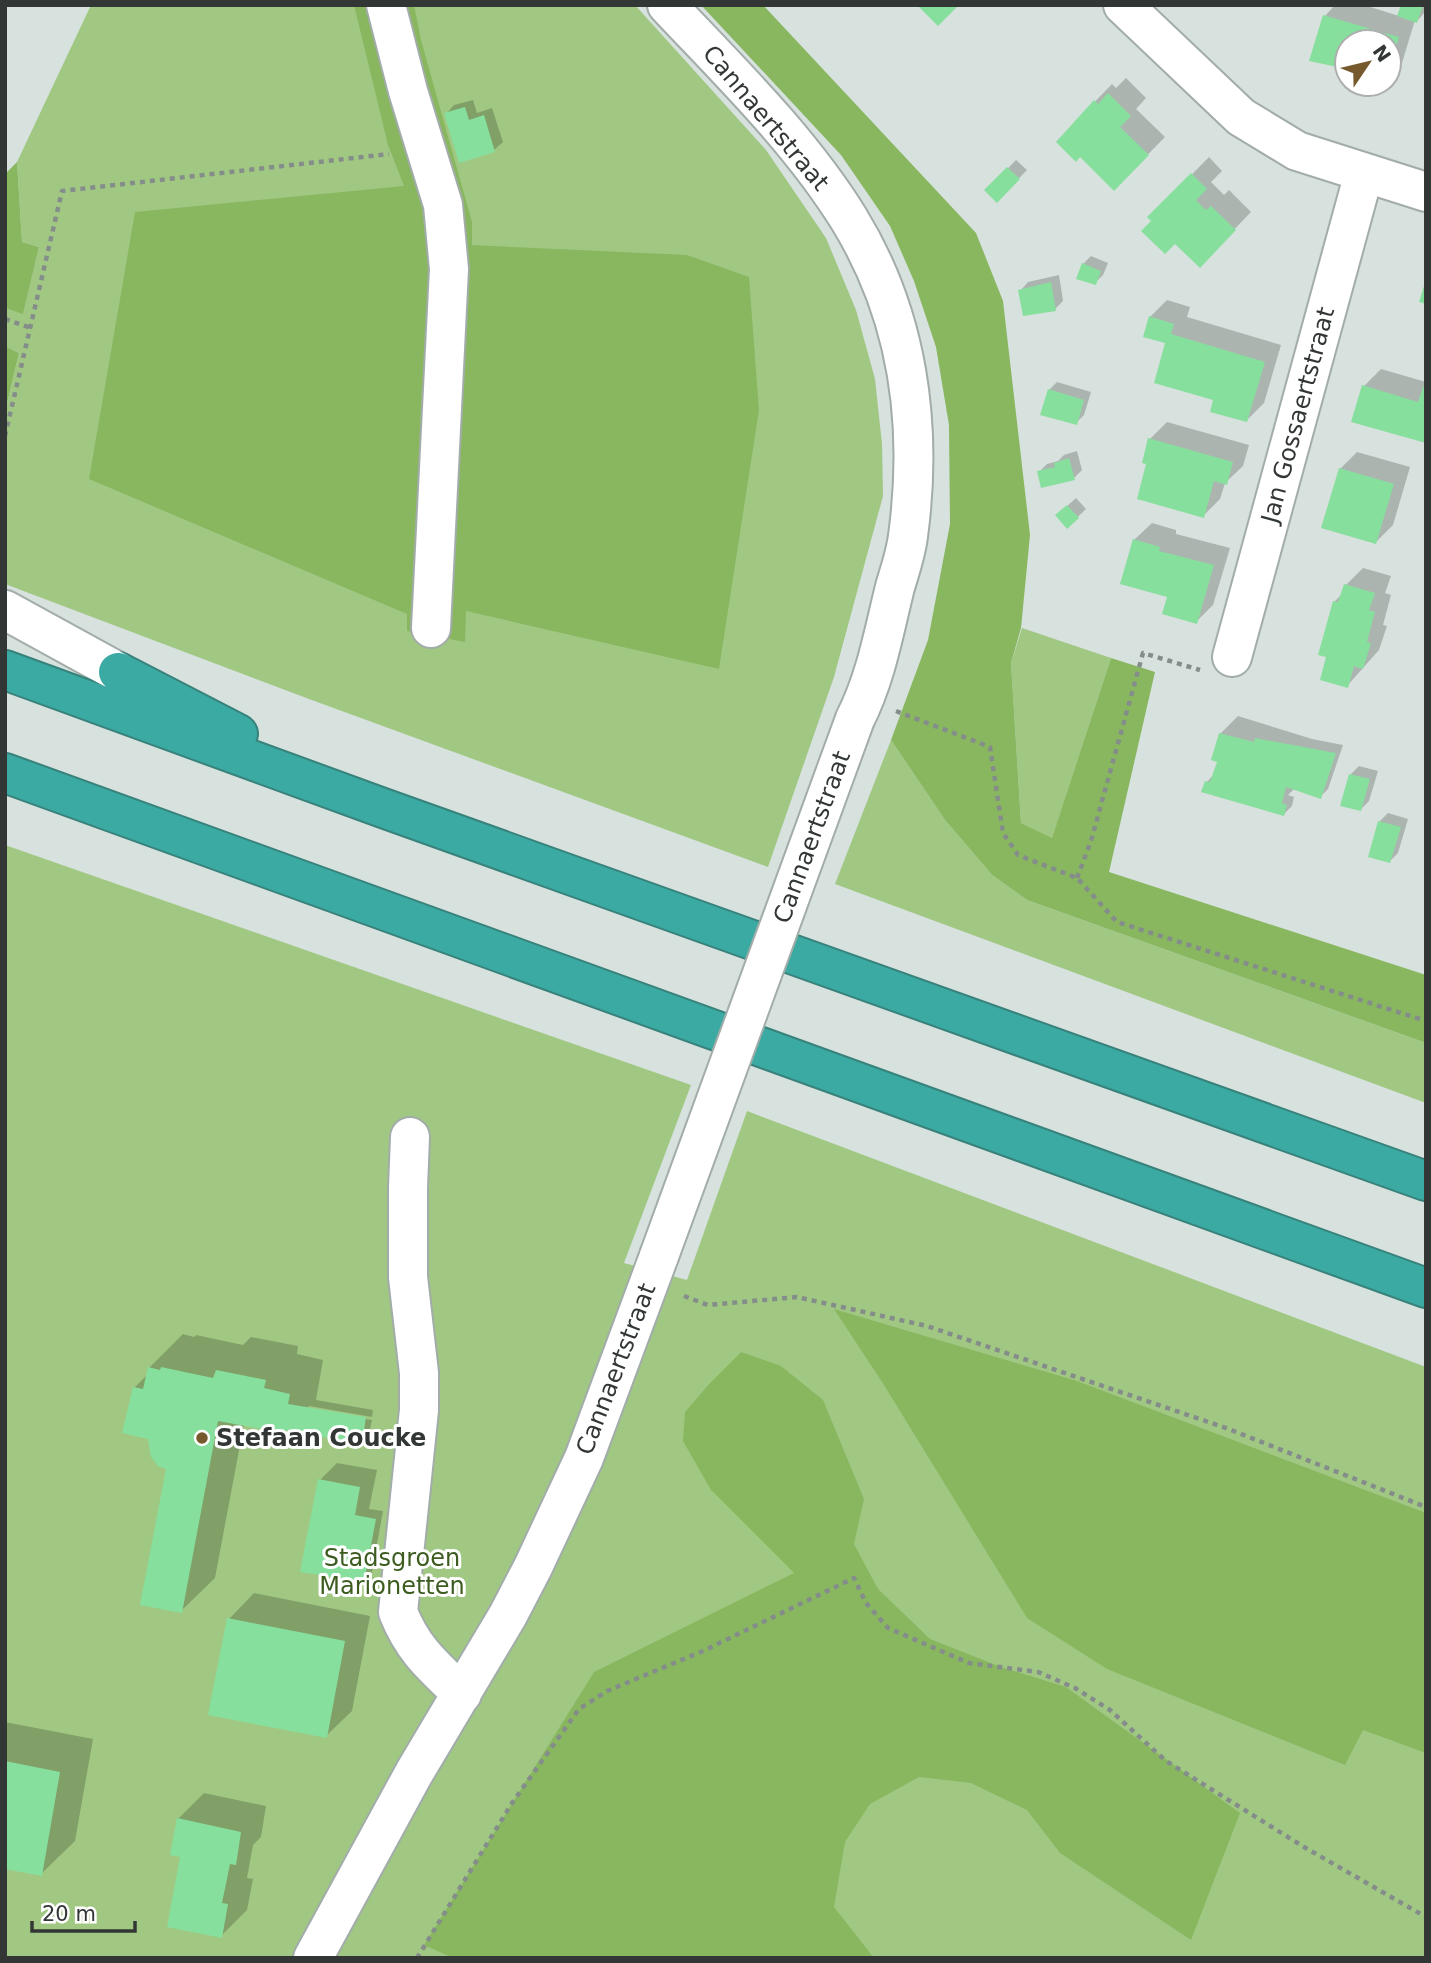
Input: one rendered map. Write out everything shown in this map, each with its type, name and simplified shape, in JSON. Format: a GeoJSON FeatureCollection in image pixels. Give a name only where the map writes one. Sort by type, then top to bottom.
{"type":"FeatureCollection","features":[{"type":"Feature","properties":{"kind":"highway"},"geometry":{"type":"LineString","coordinates":[[5,670],[1426,1181]]}},
{"type":"Feature","properties":{"kind":"highway"},"geometry":{"type":"LineString","coordinates":[[118,672],[383,808]]}},
{"type":"Feature","properties":{"kind":"highway"},"geometry":{"type":"LineString","coordinates":[[5,773],[1426,1288]]}},
{"type":"Feature","properties":{"kind":"highway"},"geometry":{"type":"LineString","coordinates":[[5,789],[90,805]]}},
{"type":"Feature","properties":{"kind":"street"},"geometry":{"type":"LineString","coordinates":[[386,5],[443,205],[449,270],[431,628]]}},
{"type":"Feature","properties":{"kind":"street","name":"Cannaertstraat"},"geometry":{"type":"LineString","coordinates":[[313,1958],[414,1773],[533,1567],[583,1458],[864,700],[876,664],[908,538],[915,452],[909,376],[900,334],[870,256],[841,208],[798,148],[667,5]]}},
{"type":"Feature","properties":{"kind":"street"},"geometry":{"type":"LineString","coordinates":[[1123,5],[1241,117],[1297,151],[1426,192]]}},
{"type":"Feature","properties":{"kind":"street","name":"Jan Gossaertstraat"},"geometry":{"type":"LineString","coordinates":[[1232,657],[1364,173]]}},
{"type":"Feature","properties":{"kind":"street"},"geometry":{"type":"LineString","coordinates":[[5,610],[118,672]]}},
{"type":"Feature","properties":{"kind":"street"},"geometry":{"type":"LineString","coordinates":[[410,1137],[408,1277],[419,1410],[398,1612],[405,1631],[420,1654],[462,1694]]}},
{"type":"Feature","properties":{"kind":"path"},"geometry":{"type":"LineString","coordinates":[[5,436],[62,191],[426,149]]}},
{"type":"Feature","properties":{"kind":"path"},"geometry":{"type":"LineString","coordinates":[[5,319],[30,328]]}},
{"type":"Feature","properties":{"kind":"path"},"geometry":{"type":"LineString","coordinates":[[1077,878],[1091,841],[1143,653],[1216,674],[1232,657]]}},
{"type":"Feature","properties":{"kind":"path"},"geometry":{"type":"LineString","coordinates":[[909,715],[989,747],[1003,833],[1018,855],[1077,878],[1117,922],[1426,1021]]}},
{"type":"Feature","properties":{"kind":"path"},"geometry":{"type":"LineString","coordinates":[[676,1293],[708,1305],[797,1297],[927,1326],[1226,1428],[1426,1507]]}},
{"type":"Feature","properties":{"kind":"path"},"geometry":{"type":"LineString","coordinates":[[417,1958],[512,1803],[579,1709],[607,1691],[704,1651],[854,1578],[866,1603],[888,1628],[969,1664],[1038,1672],[1075,1688],[1110,1710],[1166,1761],[1304,1847],[1426,1917]]}},
{"type":"Feature","properties":{"kind":"green space"},"geometry":{"type":"Polygon","coordinates":[[[91,5],[635,5],[766,150],[826,238],[856,310],[875,379],[882,444],[883,496],[834,677],[768,867],[309,699],[5,584],[5,412],[19,353],[5,346],[5,308],[23,313],[39,247],[22,242],[17,162],[91,5]]]}},
{"type":"Feature","properties":{"kind":"green space"},"geometry":{"type":"Polygon","coordinates":[[[354,5],[414,5],[421,40],[472,222],[472,245],[687,255],[749,277],[759,410],[719,669],[466,611],[465,642],[407,631],[407,614],[89,479],[135,212],[404,186],[388,145],[354,5]]]}},
{"type":"Feature","properties":{"kind":"green space"},"geometry":{"type":"Polygon","coordinates":[[[701,5],[763,5],[976,233],[1003,301],[1030,535],[1021,628],[1011,663],[1021,823],[1052,838],[1111,658],[1155,672],[1109,872],[1426,975],[1426,1043],[1027,900],[992,875],[945,820],[891,740],[928,640],[950,524],[949,425],[936,347],[914,281],[890,226],[841,155],[701,5]]]}},
{"type":"Feature","properties":{"kind":"green space"},"geometry":{"type":"Polygon","coordinates":[[[17,162],[22,242],[39,247],[23,314],[5,308],[5,174],[17,162]]]}},
{"type":"Feature","properties":{"kind":"green space"},"geometry":{"type":"Polygon","coordinates":[[[5,346],[19,353],[5,412],[5,346]]]}},
{"type":"Feature","properties":{"kind":"green space"},"geometry":{"type":"Polygon","coordinates":[[[1022,628],[1111,658],[1052,839],[1021,823],[1011,663],[1022,628]]]}},
{"type":"Feature","properties":{"kind":"green space"},"geometry":{"type":"Polygon","coordinates":[[[891,740],[945,820],[992,875],[1027,900],[1426,1043],[1426,1103],[835,884],[891,740]]]}},
{"type":"Feature","properties":{"kind":"green space","name":"Stadsgroen Marionetten"},"geometry":{"type":"Polygon","coordinates":[[[5,845],[691,1085],[624,1263],[687,1280],[747,1111],[1426,1367],[1426,1958],[5,1958],[5,845]]]}},
{"type":"Feature","properties":{"kind":"green space"},"geometry":{"type":"Polygon","coordinates":[[[834,1309],[1077,1381],[1426,1513],[1426,1753],[1363,1730],[1345,1765],[1107,1669],[1027,1618],[884,1385],[834,1309]]]}},
{"type":"Feature","properties":{"kind":"green space"},"geometry":{"type":"Polygon","coordinates":[[[741,1352],[781,1366],[823,1400],[864,1499],[854,1544],[878,1589],[930,1639],[1001,1667],[1066,1687],[1240,1813],[1191,1940],[1060,1853],[1027,1810],[971,1783],[919,1777],[870,1804],[845,1842],[834,1907],[874,1958],[453,1958],[424,1945],[594,1672],[794,1573],[711,1490],[683,1441],[685,1412],[741,1352]]]}},
{"type":"Feature","properties":{"kind":"building"},"geometry":{"type":"Polygon","coordinates":[[[917,5],[959,5],[938,26],[917,5]]]}},
{"type":"Feature","properties":{"kind":"building"},"geometry":{"type":"Polygon","coordinates":[[[1401,5],[1423,5],[1417,23],[1397,16],[1401,5]]]}},
{"type":"Feature","properties":{"kind":"building"},"geometry":{"type":"Polygon","coordinates":[[[1323,15],[1368,28],[1333,28],[1333,66],[1309,61],[1323,15]]]}},
{"type":"Feature","properties":{"kind":"building"},"geometry":{"type":"Polygon","coordinates":[[[1108,93],[1131,116],[1120,127],[1149,155],[1114,191],[1080,157],[1076,162],[1056,142],[1094,100],[1098,104],[1108,93]]]}},
{"type":"Feature","properties":{"kind":"building"},"geometry":{"type":"Polygon","coordinates":[[[465,107],[469,120],[484,115],[495,152],[459,163],[444,113],[465,107]]]}},
{"type":"Feature","properties":{"kind":"building"},"geometry":{"type":"Polygon","coordinates":[[[1007,167],[1020,179],[997,203],[984,190],[1007,167]]]}},
{"type":"Feature","properties":{"kind":"building"},"geometry":{"type":"Polygon","coordinates":[[[1191,173],[1207,189],[1196,200],[1206,210],[1211,206],[1236,230],[1200,268],[1175,244],[1165,254],[1141,231],[1151,221],[1147,217],[1191,173]]]}},
{"type":"Feature","properties":{"kind":"building"},"geometry":{"type":"Polygon","coordinates":[[[1082,263],[1101,271],[1096,285],[1076,279],[1082,263]]]}},
{"type":"Feature","properties":{"kind":"building"},"geometry":{"type":"Polygon","coordinates":[[[1051,282],[1056,311],[1023,316],[1018,290],[1051,282]]]}},
{"type":"Feature","properties":{"kind":"building"},"geometry":{"type":"Polygon","coordinates":[[[1426,283],[1426,304],[1419,302],[1426,283]]]}},
{"type":"Feature","properties":{"kind":"building"},"geometry":{"type":"Polygon","coordinates":[[[1149,316],[1174,324],[1171,334],[1265,362],[1247,422],[1210,412],[1213,400],[1154,383],[1165,343],[1143,337],[1149,316]]]}},
{"type":"Feature","properties":{"kind":"building"},"geometry":{"type":"Polygon","coordinates":[[[1426,379],[1426,443],[1351,422],[1362,385],[1418,402],[1426,379]]]}},
{"type":"Feature","properties":{"kind":"building"},"geometry":{"type":"Polygon","coordinates":[[[1048,389],[1084,400],[1077,425],[1040,415],[1048,389]]]}},
{"type":"Feature","properties":{"kind":"building"},"geometry":{"type":"Polygon","coordinates":[[[1148,438],[1233,462],[1227,485],[1214,481],[1204,518],[1137,499],[1146,464],[1142,463],[1148,438]]]}},
{"type":"Feature","properties":{"kind":"building"},"geometry":{"type":"Polygon","coordinates":[[[1069,458],[1075,480],[1041,488],[1037,471],[1055,467],[1054,463],[1069,458]]]}},
{"type":"Feature","properties":{"kind":"building"},"geometry":{"type":"Polygon","coordinates":[[[1339,468],[1394,484],[1376,544],[1321,528],[1339,468]]]}},
{"type":"Feature","properties":{"kind":"building"},"geometry":{"type":"Polygon","coordinates":[[[1067,505],[1079,518],[1067,529],[1055,515],[1067,505]]]}},
{"type":"Feature","properties":{"kind":"building"},"geometry":{"type":"Polygon","coordinates":[[[1133,539],[1160,547],[1159,551],[1214,565],[1197,624],[1162,614],[1167,597],[1120,584],[1133,539]]]}},
{"type":"Feature","properties":{"kind":"building"},"geometry":{"type":"Polygon","coordinates":[[[1344,584],[1375,593],[1369,610],[1375,612],[1367,642],[1371,643],[1363,669],[1354,666],[1348,688],[1320,680],[1326,657],[1318,655],[1333,601],[1338,602],[1344,584]]]}},
{"type":"Feature","properties":{"kind":"building"},"geometry":{"type":"Polygon","coordinates":[[[1219,733],[1254,742],[1255,738],[1336,753],[1321,799],[1286,787],[1282,803],[1287,805],[1284,816],[1201,792],[1205,781],[1210,782],[1217,762],[1211,760],[1219,733]]]}},
{"type":"Feature","properties":{"kind":"building"},"geometry":{"type":"Polygon","coordinates":[[[1349,774],[1370,779],[1361,811],[1340,806],[1349,774]]]}},
{"type":"Feature","properties":{"kind":"building"},"geometry":{"type":"Polygon","coordinates":[[[1378,821],[1401,827],[1390,863],[1368,857],[1378,821]]]}},
{"type":"Feature","properties":{"kind":"building"},"geometry":{"type":"Polygon","coordinates":[[[148,1367],[160,1370],[161,1367],[213,1378],[216,1370],[266,1380],[264,1388],[290,1394],[288,1404],[366,1417],[362,1444],[218,1421],[182,1613],[140,1605],[166,1469],[158,1466],[151,1457],[148,1439],[122,1433],[133,1387],[143,1389],[148,1367]]]}},
{"type":"Feature","properties":{"kind":"building"},"geometry":{"type":"Polygon","coordinates":[[[318,1479],[360,1487],[355,1515],[376,1519],[364,1582],[300,1572],[318,1479]]]}},
{"type":"Feature","properties":{"kind":"building"},"geometry":{"type":"Polygon","coordinates":[[[227,1618],[345,1641],[327,1738],[208,1715],[227,1618]]]}},
{"type":"Feature","properties":{"kind":"building"},"geometry":{"type":"Polygon","coordinates":[[[5,1761],[60,1772],[42,1876],[5,1869],[5,1761]]]}},
{"type":"Feature","properties":{"kind":"building"},"geometry":{"type":"Polygon","coordinates":[[[177,1818],[241,1832],[236,1865],[230,1864],[222,1903],[228,1904],[222,1938],[167,1927],[180,1857],[170,1855],[177,1818]]]}},
{"type":"Feature","properties":{"kind":"place","name":"Stefaan Coucke"},"geometry":{"type":"Point","coordinates":[202,1438]}}]}
